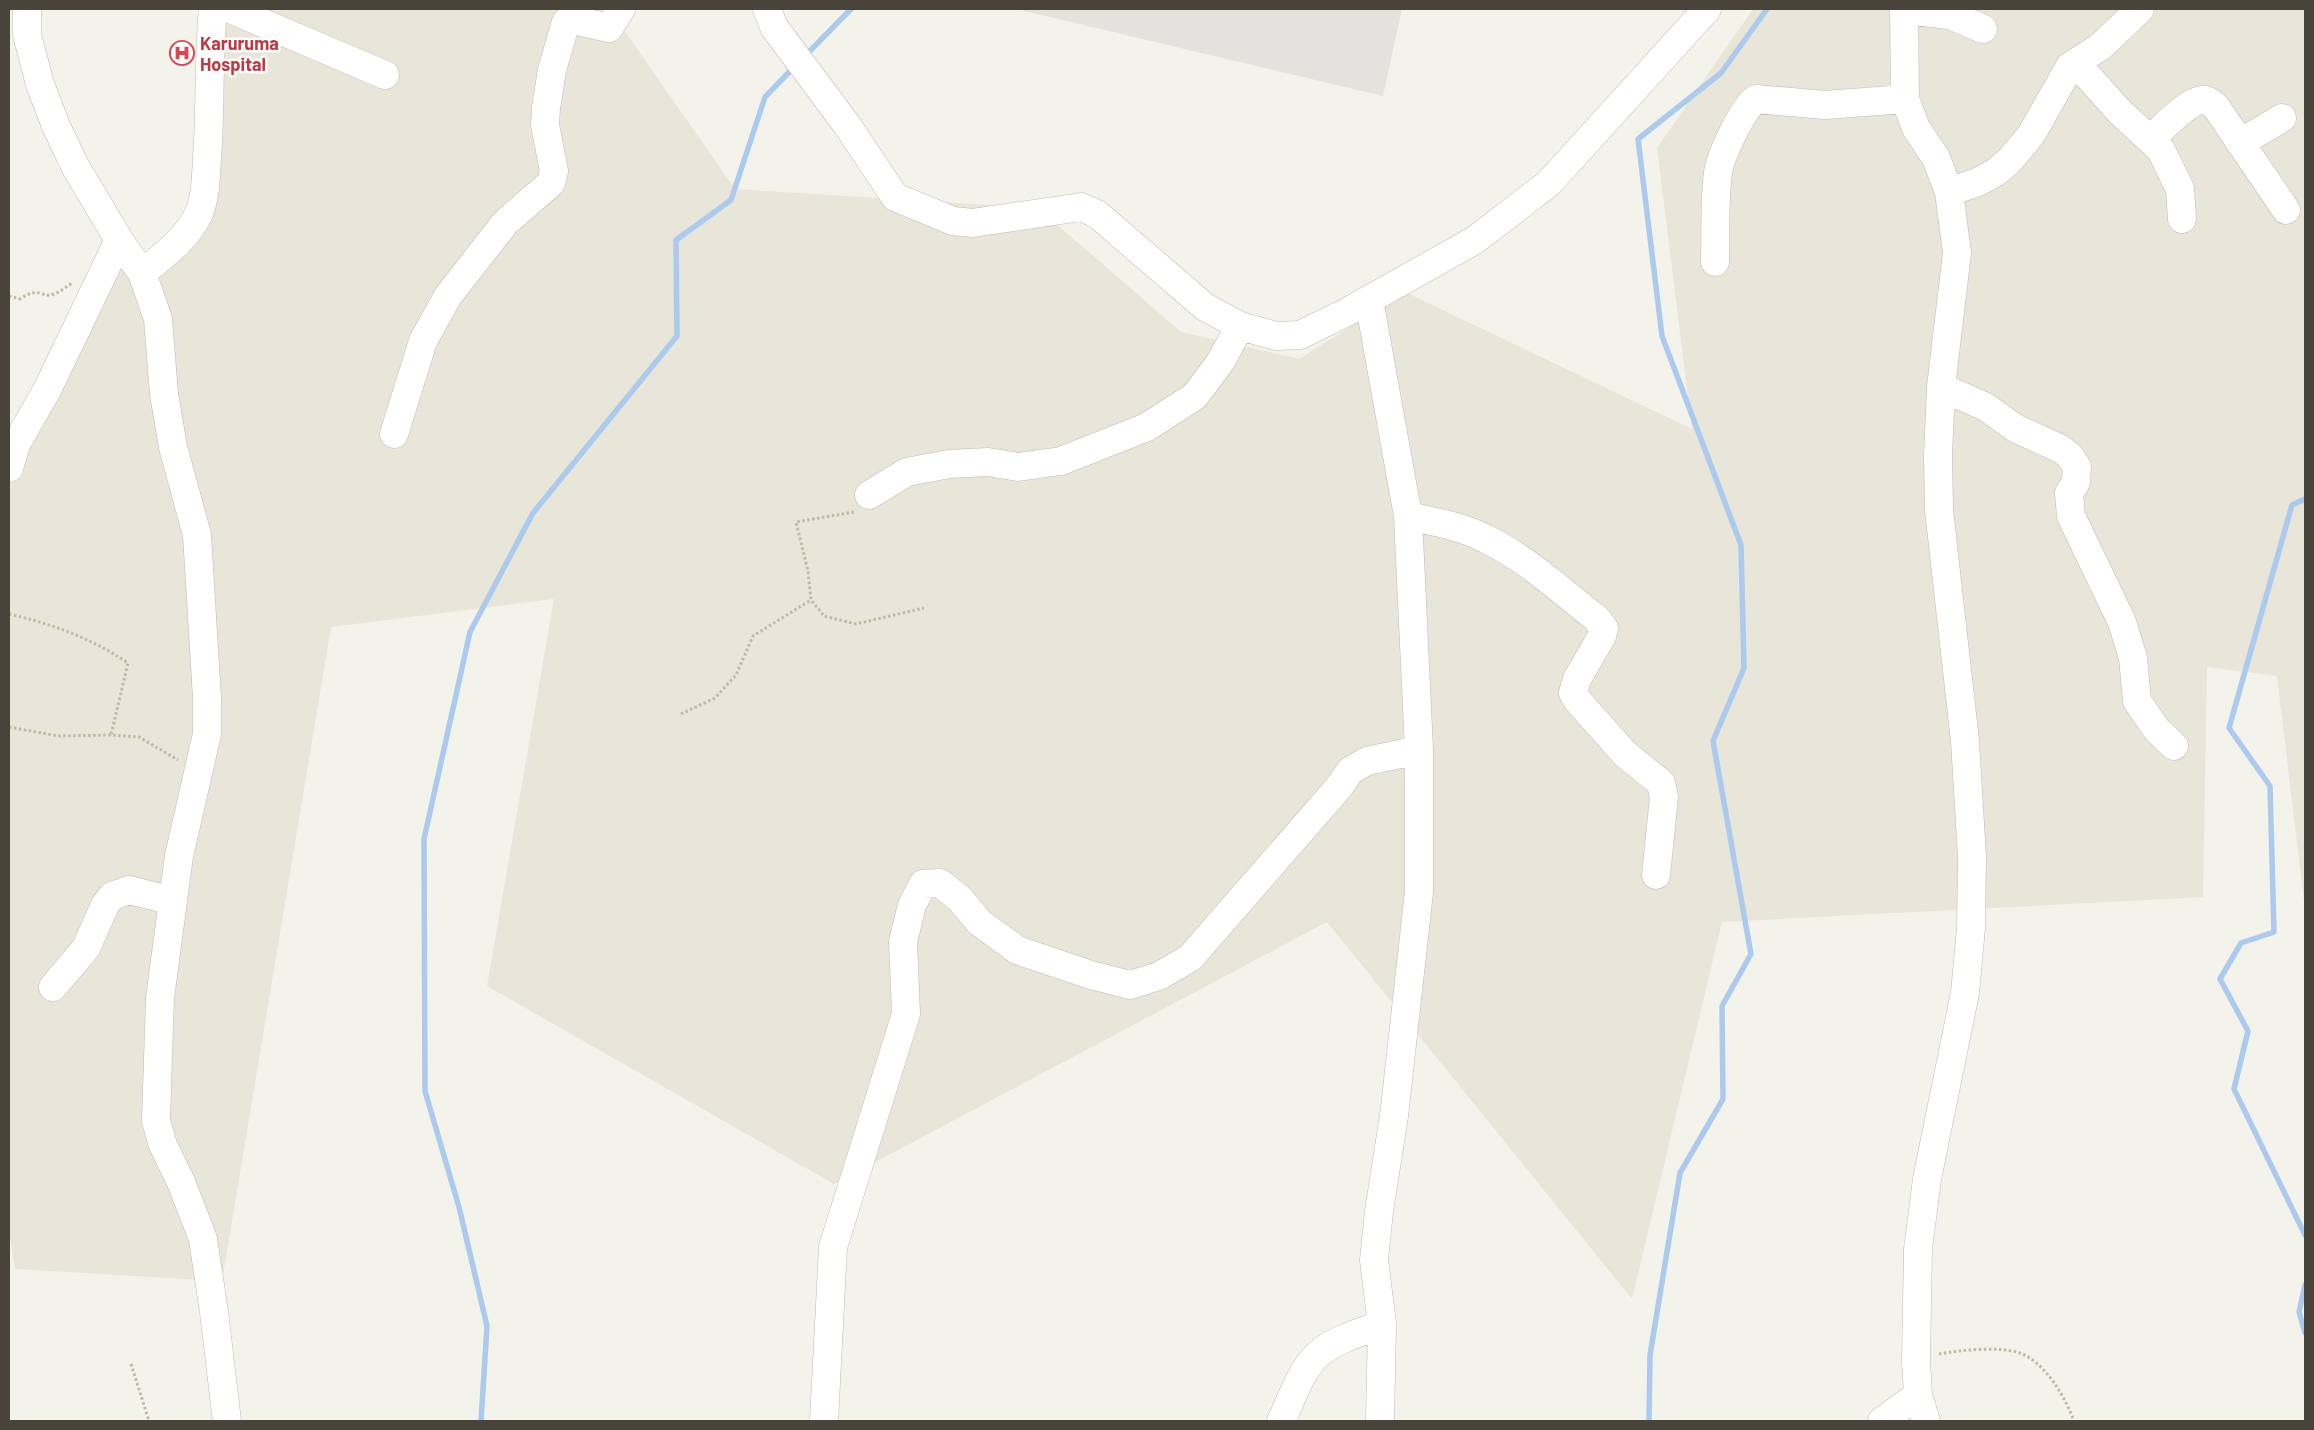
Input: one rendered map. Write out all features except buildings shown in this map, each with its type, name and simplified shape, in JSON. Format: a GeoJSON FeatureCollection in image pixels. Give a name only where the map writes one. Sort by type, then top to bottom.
{"type":"FeatureCollection","features":[{"type":"Feature","properties":{"kind":"street"},"geometry":{"type":"LineString","coordinates":[[27,9],[27,34],[40,84],[56,126],[75,166],[119,240],[142,273],[158,319],[164,394],[173,447],[197,535],[207,698],[207,734],[179,856],[160,998],[156,1121],[162,1145],[181,1182],[203,1239],[227,1421]]}},
{"type":"Feature","properties":{"kind":"street"},"geometry":{"type":"LineString","coordinates":[[142,273],[168,252],[190,227],[199,213],[203,200],[209,134],[213,9]]}},
{"type":"Feature","properties":{"kind":"street"},"geometry":{"type":"LineString","coordinates":[[230,9],[385,75]]}},
{"type":"Feature","properties":{"kind":"street"},"geometry":{"type":"LineString","coordinates":[[394,434],[423,341],[448,296],[505,223],[551,183],[554,171],[545,125],[546,108],[552,70],[566,22],[574,20],[609,28],[621,9]]}},
{"type":"Feature","properties":{"kind":"street"},"geometry":{"type":"LineString","coordinates":[[767,9],[774,27],[847,124],[895,196],[953,221],[972,223],[1081,207],[1097,214],[1205,306],[1240,326],[1276,336],[1300,335],[1369,300],[1475,240],[1549,183],[1707,9]]}},
{"type":"Feature","properties":{"kind":"street"},"geometry":{"type":"LineString","coordinates":[[1949,192],[1978,182],[1996,172],[2009,161],[2031,135],[2070,66],[2100,46],[2140,9]]}},
{"type":"Feature","properties":{"kind":"street"},"geometry":{"type":"LineString","coordinates":[[1926,1421],[1918,1395],[1916,1358],[1918,1250],[1927,1179],[1966,994],[1971,928],[1972,857],[1965,741],[1939,510],[1938,455],[1941,387],[1957,253],[1949,192],[1936,158],[1916,128],[1905,99],[1904,10],[1950,15],[1983,29]]}},
{"type":"Feature","properties":{"kind":"street"},"geometry":{"type":"LineString","coordinates":[[2070,66],[2086,74],[2119,111],[2150,139],[2166,158],[2180,189],[2182,219]]}},
{"type":"Feature","properties":{"kind":"street"},"geometry":{"type":"LineString","coordinates":[[1714,262],[1718,171],[1742,114],[1749,103],[1756,99],[1825,105],[1905,99]]}},
{"type":"Feature","properties":{"kind":"street"},"geometry":{"type":"LineString","coordinates":[[2150,139],[2189,105],[2201,100],[2208,100],[2216,107],[2286,210]]}},
{"type":"Feature","properties":{"kind":"street"},"geometry":{"type":"LineString","coordinates":[[2240,143],[2282,118]]}},
{"type":"Feature","properties":{"kind":"street"},"geometry":{"type":"LineString","coordinates":[[9,468],[16,444],[47,390],[119,240]]}},
{"type":"Feature","properties":{"kind":"street"},"geometry":{"type":"LineString","coordinates":[[1369,300],[1408,516],[1419,750],[1419,892],[1394,1116],[1379,1211],[1374,1260],[1382,1324],[1380,1421]]}},
{"type":"Feature","properties":{"kind":"street"},"geometry":{"type":"LineString","coordinates":[[869,495],[908,472],[949,464],[988,462],[1018,467],[1061,462],[1148,427],[1195,396],[1222,361],[1240,326]]}},
{"type":"Feature","properties":{"kind":"street"},"geometry":{"type":"LineString","coordinates":[[1941,387],[1986,407],[2015,428],[2060,449],[2070,456],[2077,467],[2076,482],[2069,493],[2071,516],[2122,622],[2133,658],[2138,701],[2157,730],[2174,746]]}},
{"type":"Feature","properties":{"kind":"street"},"geometry":{"type":"LineString","coordinates":[[1408,516],[1453,526],[1486,539],[1529,566],[1596,618],[1604,628],[1602,636],[1577,679],[1574,693],[1578,701],[1625,754],[1661,783],[1664,797],[1656,875]]}},
{"type":"Feature","properties":{"kind":"street"},"geometry":{"type":"LineString","coordinates":[[824,1421],[833,1247],[906,1014],[903,942],[912,905],[923,884],[940,883],[960,899],[979,922],[1017,950],[1091,975],[1130,985],[1159,976],[1190,958],[1340,788],[1350,771],[1367,761],[1419,750]]}},
{"type":"Feature","properties":{"kind":"street"},"geometry":{"type":"LineString","coordinates":[[53,987],[86,948],[105,905],[112,896],[129,890],[173,901]]}},
{"type":"Feature","properties":{"kind":"street"},"geometry":{"type":"LineString","coordinates":[[1281,1421],[1308,1366],[1321,1352],[1336,1343],[1382,1324]]}},
{"type":"Feature","properties":{"kind":"street"},"geometry":{"type":"LineString","coordinates":[[1882,1421],[1918,1395]]}},
{"type":"Feature","properties":{"kind":"path"},"geometry":{"type":"LineString","coordinates":[[9,296],[20,299],[38,291],[54,295],[73,282],[86,277],[101,276]]}},
{"type":"Feature","properties":{"kind":"path"},"geometry":{"type":"LineString","coordinates":[[869,495],[858,512],[796,522],[808,571],[811,600],[824,616],[856,624],[924,608]]}},
{"type":"Feature","properties":{"kind":"path"},"geometry":{"type":"LineString","coordinates":[[681,714],[715,698],[736,675],[753,636],[811,600]]}},
{"type":"Feature","properties":{"kind":"path"},"geometry":{"type":"LineString","coordinates":[[9,614],[42,622],[82,636],[128,663],[111,735]]}},
{"type":"Feature","properties":{"kind":"path"},"geometry":{"type":"LineString","coordinates":[[9,727],[58,736],[111,735],[139,737],[172,758],[200,769]]}},
{"type":"Feature","properties":{"kind":"path"},"geometry":{"type":"LineString","coordinates":[[1916,1358],[1951,1352],[1993,1350],[2020,1353],[2043,1369],[2070,1410],[2074,1421]]}},
{"type":"Feature","properties":{"kind":"path"},"geometry":{"type":"LineString","coordinates":[[131,1364],[149,1421]]}},
{"type":"Feature","properties":{"kind":"shaded area"},"geometry":{"type":"Polygon","coordinates":[[[227,9],[620,9],[617,20],[735,189],[1038,208],[1181,332],[1299,359],[1405,292],[1692,429],[1657,148],[1753,9],[2305,9],[2305,910],[2277,676],[2207,667],[2203,897],[1722,922],[1632,1299],[1327,922],[834,1184],[487,986],[554,599],[331,627],[222,1281],[15,1269],[9,1230],[9,434],[83,291],[209,221],[227,9]]]}},
{"type":"Feature","properties":{"kind":"shaded area"},"geometry":{"type":"Polygon","coordinates":[[[1016,9],[1402,9],[1383,96],[1016,9]]]}},
{"type":"Feature","properties":{"kind":"waterway"},"geometry":{"type":"LineString","coordinates":[[804,57],[851,9]]}},
{"type":"Feature","properties":{"kind":"waterway"},"geometry":{"type":"LineString","coordinates":[[1649,1421],[1650,1355],[1680,1173],[1723,1099],[1722,1006],[1751,954],[1713,741],[1744,668],[1741,545],[1662,336],[1638,139],[1721,73],[1767,9]]}},
{"type":"Feature","properties":{"kind":"waterway"},"geometry":{"type":"LineString","coordinates":[[481,1421],[487,1326],[459,1207],[425,1091],[424,839],[470,632],[533,513],[677,336],[676,240],[731,200],[765,97],[794,67]]}},
{"type":"Feature","properties":{"kind":"waterway"},"geometry":{"type":"LineString","coordinates":[[2305,499],[2292,505],[2229,728],[2270,786],[2274,932],[2241,943],[2220,979],[2248,1031],[2234,1089],[2305,1235]]}},
{"type":"Feature","properties":{"kind":"waterway"},"geometry":{"type":"LineString","coordinates":[[2305,1285],[2299,1312],[2305,1333]]}},
{"type":"Feature","properties":{"kind":"place","name":"Karuruma Hospital"},"geometry":{"type":"Point","coordinates":[182,53]}}]}
